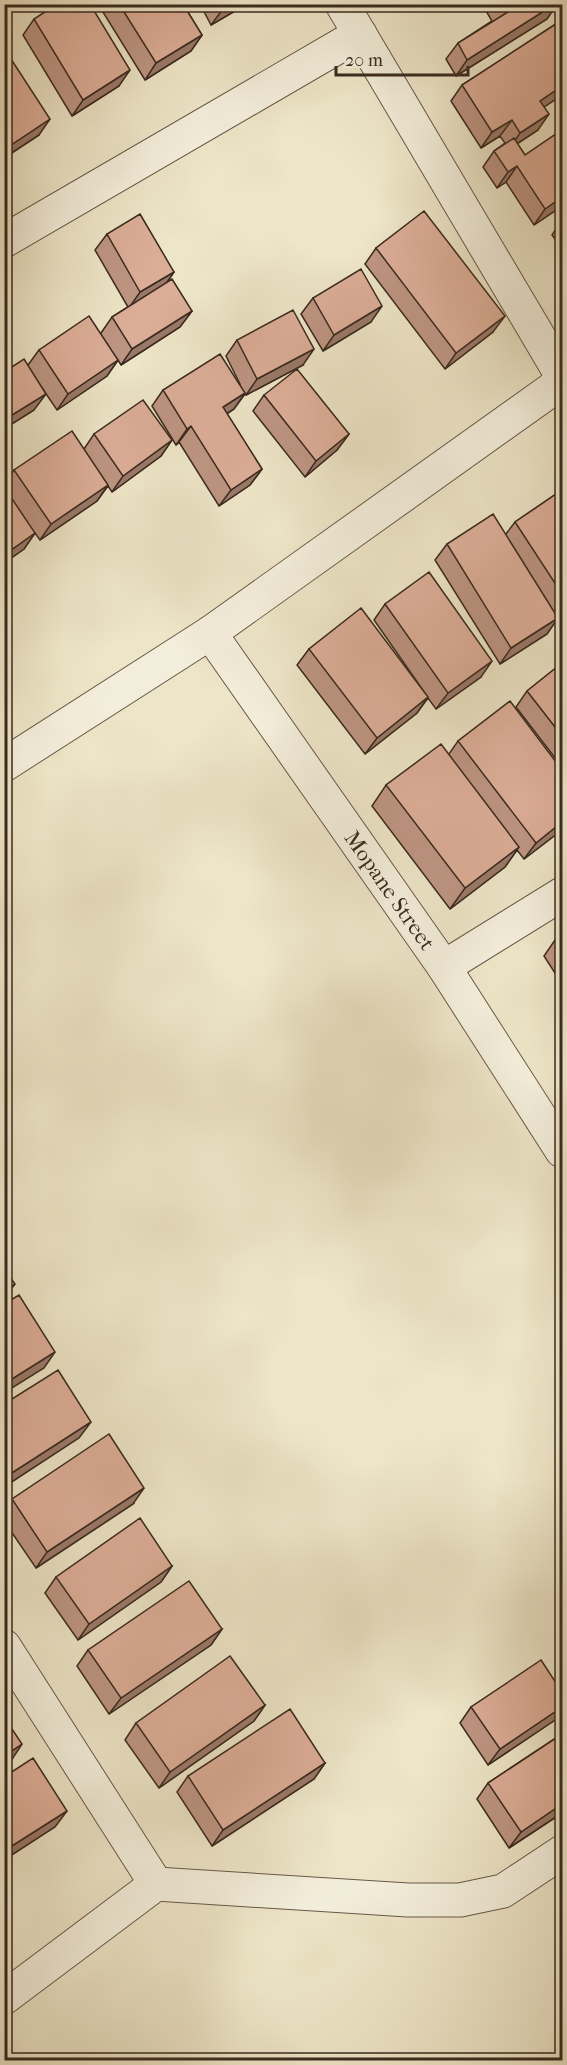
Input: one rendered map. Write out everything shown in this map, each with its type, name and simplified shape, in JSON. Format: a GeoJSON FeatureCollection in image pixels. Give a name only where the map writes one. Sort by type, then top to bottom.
{"type":"FeatureCollection","features":[{"type":"Feature","properties":{"kind":"street"},"geometry":{"type":"LineString","coordinates":[[342,4],[562,376]]}},
{"type":"Feature","properties":{"kind":"street"},"geometry":{"type":"LineString","coordinates":[[4,241],[360,34]]}},
{"type":"Feature","properties":{"kind":"street"},"geometry":{"type":"LineString","coordinates":[[4,765],[210,633],[562,382]]}},
{"type":"Feature","properties":{"kind":"street","name":"Mopane Street"},"geometry":{"type":"LineString","coordinates":[[210,633],[444,967],[562,1151]]}},
{"type":"Feature","properties":{"kind":"street"},"geometry":{"type":"LineString","coordinates":[[444,967],[562,894]]}},
{"type":"Feature","properties":{"kind":"street"},"geometry":{"type":"LineString","coordinates":[[4,1646],[156,1884]]}},
{"type":"Feature","properties":{"kind":"street"},"geometry":{"type":"LineString","coordinates":[[4,1998],[156,1884],[397,1899],[460,1900],[502,1891],[562,1852]]}},
{"type":"Feature","properties":{"kind":"building"},"geometry":{"type":"Polygon","coordinates":[[[57,4],[90,4],[130,70],[83,100],[34,19],[57,4]]]}},
{"type":"Feature","properties":{"kind":"building"},"geometry":{"type":"Polygon","coordinates":[[[119,4],[183,4],[202,35],[156,63],[119,4]]]}},
{"type":"Feature","properties":{"kind":"building"},"geometry":{"type":"Polygon","coordinates":[[[220,4],[230,4],[223,9],[220,4]]]}},
{"type":"Feature","properties":{"kind":"building"},"geometry":{"type":"Polygon","coordinates":[[[503,4],[555,4],[467,60],[458,43],[508,12],[503,4]]]}},
{"type":"Feature","properties":{"kind":"building"},"geometry":{"type":"Polygon","coordinates":[[[562,20],[562,86],[540,101],[549,114],[520,133],[512,120],[492,132],[462,85],[562,20]]]}},
{"type":"Feature","properties":{"kind":"building"},"geometry":{"type":"Polygon","coordinates":[[[11,59],[50,119],[8,147],[4,141],[4,64],[11,59]]]}},
{"type":"Feature","properties":{"kind":"building"},"geometry":{"type":"Polygon","coordinates":[[[562,130],[562,197],[545,209],[517,166],[508,172],[494,151],[514,138],[525,155],[562,130]]]}},
{"type":"Feature","properties":{"kind":"building"},"geometry":{"type":"Polygon","coordinates":[[[424,211],[505,316],[456,353],[376,248],[424,211]]]}},
{"type":"Feature","properties":{"kind":"building"},"geometry":{"type":"Polygon","coordinates":[[[140,214],[174,272],[140,292],[107,234],[140,214]]]}},
{"type":"Feature","properties":{"kind":"building"},"geometry":{"type":"Polygon","coordinates":[[[361,269],[382,306],[334,335],[313,298],[361,269]]]}},
{"type":"Feature","properties":{"kind":"building"},"geometry":{"type":"Polygon","coordinates":[[[172,279],[192,311],[132,349],[112,317],[172,279]]]}},
{"type":"Feature","properties":{"kind":"building"},"geometry":{"type":"Polygon","coordinates":[[[293,310],[314,349],[257,379],[237,340],[293,310]]]}},
{"type":"Feature","properties":{"kind":"building"},"geometry":{"type":"Polygon","coordinates":[[[89,316],[118,360],[68,394],[39,350],[89,316]]]}},
{"type":"Feature","properties":{"kind":"building"},"geometry":{"type":"Polygon","coordinates":[[[220,354],[245,393],[223,407],[262,469],[231,490],[191,426],[187,429],[163,390],[220,354]]]}},
{"type":"Feature","properties":{"kind":"building"},"geometry":{"type":"Polygon","coordinates":[[[24,359],[46,394],[4,420],[4,372],[24,359]]]}},
{"type":"Feature","properties":{"kind":"building"},"geometry":{"type":"Polygon","coordinates":[[[297,369],[349,434],[316,461],[264,395],[297,369]]]}},
{"type":"Feature","properties":{"kind":"building"},"geometry":{"type":"Polygon","coordinates":[[[143,400],[172,440],[123,476],[94,434],[143,400]]]}},
{"type":"Feature","properties":{"kind":"building"},"geometry":{"type":"Polygon","coordinates":[[[72,431],[108,485],[51,524],[14,470],[72,431]]]}},
{"type":"Feature","properties":{"kind":"building"},"geometry":{"type":"Polygon","coordinates":[[[4,487],[35,533],[4,555],[4,487]]]}},
{"type":"Feature","properties":{"kind":"building"},"geometry":{"type":"Polygon","coordinates":[[[562,490],[562,594],[515,522],[562,490]]]}},
{"type":"Feature","properties":{"kind":"building"},"geometry":{"type":"Polygon","coordinates":[[[493,514],[558,618],[511,648],[447,544],[493,514]]]}},
{"type":"Feature","properties":{"kind":"building"},"geometry":{"type":"Polygon","coordinates":[[[429,572],[492,661],[448,693],[385,604],[429,572]]]}},
{"type":"Feature","properties":{"kind":"building"},"geometry":{"type":"Polygon","coordinates":[[[361,608],[428,697],[377,738],[309,649],[361,608]]]}},
{"type":"Feature","properties":{"kind":"building"},"geometry":{"type":"Polygon","coordinates":[[[562,663],[562,736],[527,691],[562,663]]]}},
{"type":"Feature","properties":{"kind":"building"},"geometry":{"type":"Polygon","coordinates":[[[510,701],[562,770],[562,822],[536,843],[458,741],[510,701]]]}},
{"type":"Feature","properties":{"kind":"building"},"geometry":{"type":"Polygon","coordinates":[[[441,744],[519,847],[465,888],[386,785],[441,744]]]}},
{"type":"Feature","properties":{"kind":"building"},"geometry":{"type":"Polygon","coordinates":[[[562,935],[562,951],[555,940],[562,935]]]}},
{"type":"Feature","properties":{"kind":"building"},"geometry":{"type":"Polygon","coordinates":[[[4,1268],[15,1284],[4,1291],[4,1268]]]}},
{"type":"Feature","properties":{"kind":"building"},"geometry":{"type":"Polygon","coordinates":[[[19,1295],[55,1352],[4,1384],[4,1304],[19,1295]]]}},
{"type":"Feature","properties":{"kind":"building"},"geometry":{"type":"Polygon","coordinates":[[[58,1370],[91,1422],[4,1478],[4,1404],[58,1370]]]}},
{"type":"Feature","properties":{"kind":"building"},"geometry":{"type":"Polygon","coordinates":[[[109,1434],[144,1488],[47,1552],[12,1499],[109,1434]]]}},
{"type":"Feature","properties":{"kind":"building"},"geometry":{"type":"Polygon","coordinates":[[[140,1518],[172,1566],[89,1624],[56,1577],[140,1518]]]}},
{"type":"Feature","properties":{"kind":"building"},"geometry":{"type":"Polygon","coordinates":[[[189,1581],[222,1629],[121,1698],[88,1650],[189,1581]]]}},
{"type":"Feature","properties":{"kind":"building"},"geometry":{"type":"Polygon","coordinates":[[[230,1656],[265,1705],[170,1772],[136,1723],[230,1656]]]}},
{"type":"Feature","properties":{"kind":"building"},"geometry":{"type":"Polygon","coordinates":[[[541,1660],[562,1692],[562,1707],[500,1749],[471,1707],[541,1660]]]}},
{"type":"Feature","properties":{"kind":"building"},"geometry":{"type":"Polygon","coordinates":[[[290,1709],[325,1763],[223,1830],[188,1776],[290,1709]]]}},
{"type":"Feature","properties":{"kind":"building"},"geometry":{"type":"Polygon","coordinates":[[[4,1717],[22,1744],[4,1756],[4,1717]]]}},
{"type":"Feature","properties":{"kind":"building"},"geometry":{"type":"Polygon","coordinates":[[[562,1734],[562,1804],[521,1832],[488,1783],[562,1734]]]}},
{"type":"Feature","properties":{"kind":"building"},"geometry":{"type":"Polygon","coordinates":[[[33,1758],[67,1811],[4,1851],[4,1777],[33,1758]]]}}]}
